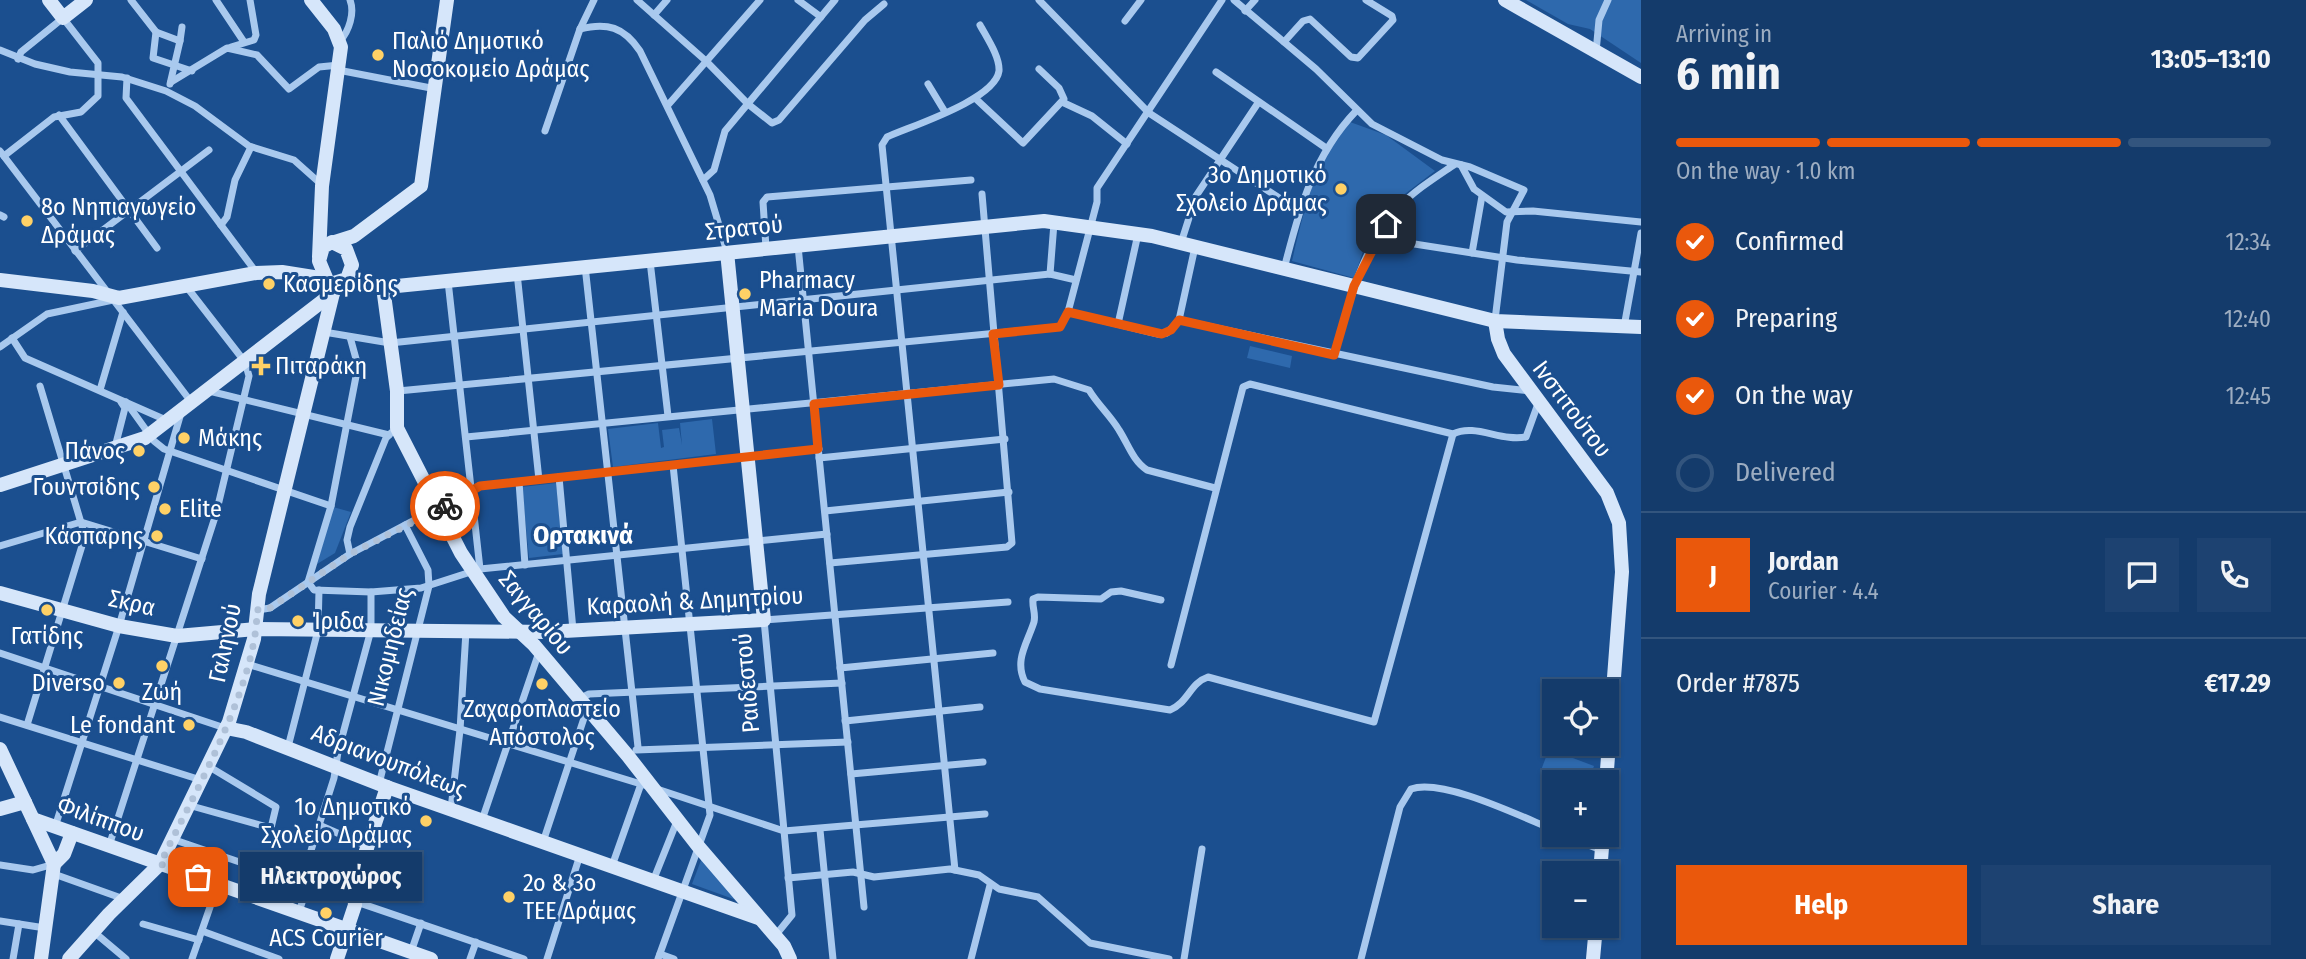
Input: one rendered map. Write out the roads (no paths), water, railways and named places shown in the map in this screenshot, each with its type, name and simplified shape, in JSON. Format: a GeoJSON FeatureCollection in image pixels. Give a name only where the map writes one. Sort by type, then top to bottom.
{"type":"FeatureCollection","features":[{"type":"Feature","properties":{"kind":"street"},"geometry":{"type":"LineString","coordinates":[[49,0],[97,61],[100,74],[96,100],[81,112],[59,115],[2,154],[123,312],[181,413],[119,626],[80,741],[55,827]]}},
{"type":"Feature","properties":{"kind":"street"},"geometry":{"type":"LineString","coordinates":[[18,59],[21,52],[86,0]]}},
{"type":"Feature","properties":{"kind":"street"},"geometry":{"type":"LineString","coordinates":[[131,0],[156,32],[180,41]]}},
{"type":"Feature","properties":{"kind":"street"},"geometry":{"type":"LineString","coordinates":[[216,0],[244,42]]}},
{"type":"Feature","properties":{"kind":"street"},"geometry":{"type":"LineString","coordinates":[[171,82],[222,50],[254,40],[256,33],[250,0]]}},
{"type":"Feature","properties":{"kind":"street"},"geometry":{"type":"LineString","coordinates":[[0,485],[65,466],[150,435],[245,362],[332,287],[319,257],[319,230],[322,186],[338,67],[337,35],[312,0]]}},
{"type":"Feature","properties":{"kind":"street"},"geometry":{"type":"LineString","coordinates":[[337,35],[348,29],[352,5],[350,0]]}},
{"type":"Feature","properties":{"kind":"street"},"geometry":{"type":"LineString","coordinates":[[319,257],[323,247],[354,236],[421,186],[447,0]]}},
{"type":"Feature","properties":{"kind":"street"},"geometry":{"type":"LineString","coordinates":[[545,131],[580,29],[594,0]]}},
{"type":"Feature","properties":{"kind":"street"},"geometry":{"type":"LineString","coordinates":[[637,0],[706,61],[765,120],[772,123],[779,120],[865,20],[884,4]]}},
{"type":"Feature","properties":{"kind":"street"},"geometry":{"type":"LineString","coordinates":[[654,15],[667,0]]}},
{"type":"Feature","properties":{"kind":"street"},"geometry":{"type":"LineString","coordinates":[[668,105],[760,0]]}},
{"type":"Feature","properties":{"kind":"street"},"geometry":{"type":"LineString","coordinates":[[798,0],[821,17]]}},
{"type":"Feature","properties":{"kind":"street"},"geometry":{"type":"LineString","coordinates":[[703,180],[714,170],[725,131],[835,0]]}},
{"type":"Feature","properties":{"kind":"street"},"geometry":{"type":"LineString","coordinates":[[1040,0],[1149,113],[1299,211]]}},
{"type":"Feature","properties":{"kind":"street"},"geometry":{"type":"LineString","coordinates":[[1125,20],[1141,0]]}},
{"type":"Feature","properties":{"kind":"street"},"geometry":{"type":"LineString","coordinates":[[397,391],[1063,325],[1090,226],[1097,188],[1222,0]]}},
{"type":"Feature","properties":{"kind":"street"},"geometry":{"type":"LineString","coordinates":[[1234,0],[1316,69],[1356,111],[1376,127],[1458,164],[1469,183],[1482,196],[1511,213],[1532,211],[1641,222]]}},
{"type":"Feature","properties":{"kind":"street"},"geometry":{"type":"LineString","coordinates":[[1245,10],[1255,0]]}},
{"type":"Feature","properties":{"kind":"street"},"geometry":{"type":"LineString","coordinates":[[1284,42],[1301,22],[1310,19],[1352,57],[1358,58],[1393,20],[1392,16],[1366,0]]}},
{"type":"Feature","properties":{"kind":"street"},"geometry":{"type":"LineString","coordinates":[[1505,0],[1641,77]]}},
{"type":"Feature","properties":{"kind":"street"},"geometry":{"type":"LineString","coordinates":[[1596,52],[1599,20],[1608,0]]}},
{"type":"Feature","properties":{"kind":"street"},"geometry":{"type":"LineString","coordinates":[[580,29],[603,24],[614,27],[633,41],[668,105],[703,180],[723,232],[727,252]]}},
{"type":"Feature","properties":{"kind":"street"},"geometry":{"type":"LineString","coordinates":[[955,870],[882,148],[884,139],[976,99],[996,78],[999,71],[980,25]]}},
{"type":"Feature","properties":{"kind":"street"},"geometry":{"type":"LineString","coordinates":[[166,91],[171,82],[183,27]]}},
{"type":"Feature","properties":{"kind":"street"},"geometry":{"type":"LineString","coordinates":[[156,32],[152,58],[192,71]]}},
{"type":"Feature","properties":{"kind":"street"},"geometry":{"type":"LineString","coordinates":[[230,47],[257,55],[289,89],[319,67],[338,67],[436,89]]}},
{"type":"Feature","properties":{"kind":"street"},"geometry":{"type":"LineString","coordinates":[[0,50],[18,59],[70,72],[127,78],[166,91],[195,106],[251,147],[290,158],[322,186]]}},
{"type":"Feature","properties":{"kind":"street"},"geometry":{"type":"LineString","coordinates":[[976,99],[1023,143],[1062,102],[1063,96],[1059,88],[1039,69]]}},
{"type":"Feature","properties":{"kind":"street"},"geometry":{"type":"LineString","coordinates":[[1216,72],[1326,148]]}},
{"type":"Feature","properties":{"kind":"street"},"geometry":{"type":"LineString","coordinates":[[127,78],[126,98],[256,273]]}},
{"type":"Feature","properties":{"kind":"street"},"geometry":{"type":"LineString","coordinates":[[928,84],[945,112]]}},
{"type":"Feature","properties":{"kind":"street"},"geometry":{"type":"LineString","coordinates":[[1062,102],[1092,116],[1127,144]]}},
{"type":"Feature","properties":{"kind":"street"},"geometry":{"type":"LineString","coordinates":[[1068,312],[1162,334],[1171,330],[1179,320],[1196,196],[1258,103]]}},
{"type":"Feature","properties":{"kind":"street"},"geometry":{"type":"LineString","coordinates":[[1284,269],[1309,181],[1326,148],[1356,111]]}},
{"type":"Feature","properties":{"kind":"street"},"geometry":{"type":"LineString","coordinates":[[59,115],[157,248]]}},
{"type":"Feature","properties":{"kind":"street"},"geometry":{"type":"LineString","coordinates":[[221,225],[227,217],[235,180],[251,147]]}},
{"type":"Feature","properties":{"kind":"street"},"geometry":{"type":"LineString","coordinates":[[75,251],[209,149]]}},
{"type":"Feature","properties":{"kind":"street"},"geometry":{"type":"LineString","coordinates":[[1334,355],[1354,286],[1376,238],[1403,203],[1458,164]]}},
{"type":"Feature","properties":{"kind":"street","name":"Ινστιτούτου"},"geometry":{"type":"LineString","coordinates":[[1458,164],[1524,190],[1507,222],[1495,321],[1502,350],[1610,498],[1621,529],[1622,572],[1607,770]]}},
{"type":"Feature","properties":{"kind":"street"},"geometry":{"type":"LineString","coordinates":[[766,248],[764,198],[971,180]]}},
{"type":"Feature","properties":{"kind":"street"},"geometry":{"type":"LineString","coordinates":[[830,563],[1010,546],[1005,439],[993,334],[982,194]]}},
{"type":"Feature","properties":{"kind":"street"},"geometry":{"type":"LineString","coordinates":[[1472,253],[1482,196]]}},
{"type":"Feature","properties":{"kind":"street"},"geometry":{"type":"LineString","coordinates":[[1050,274],[1054,222]]}},
{"type":"Feature","properties":{"kind":"street","name":"Στρατού"},"geometry":{"type":"LineString","coordinates":[[0,280],[93,291],[113,298],[256,273],[282,272],[332,287],[380,287],[985,226],[1054,222],[1138,233],[1495,321],[1641,327]]}},
{"type":"Feature","properties":{"kind":"street"},"geometry":{"type":"LineString","coordinates":[[319,230],[333,242],[344,246],[359,274],[380,287]]}},
{"type":"Feature","properties":{"kind":"street"},"geometry":{"type":"LineString","coordinates":[[1118,324],[1138,233]]}},
{"type":"Feature","properties":{"kind":"street"},"geometry":{"type":"LineString","coordinates":[[1624,327],[1638,271],[1641,233]]}},
{"type":"Feature","properties":{"kind":"street","name":"Γαληνού"},"geometry":{"type":"LineString","coordinates":[[69,959],[160,864],[226,728],[257,629],[257,610],[324,332],[332,287],[351,275],[349,244],[354,236]]}},
{"type":"Feature","properties":{"kind":"street"},"geometry":{"type":"LineString","coordinates":[[1376,238],[1504,258],[1638,271]]}},
{"type":"Feature","properties":{"kind":"street"},"geometry":{"type":"LineString","coordinates":[[798,245],[864,907]]}},
{"type":"Feature","properties":{"kind":"street","name":"Ραιδεστού"},"geometry":{"type":"LineString","coordinates":[[727,252],[791,917],[775,936]]}},
{"type":"Feature","properties":{"kind":"street"},"geometry":{"type":"LineString","coordinates":[[650,260],[668,416]]}},
{"type":"Feature","properties":{"kind":"street"},"geometry":{"type":"LineString","coordinates":[[585,266],[633,692],[633,752],[848,742]]}},
{"type":"Feature","properties":{"kind":"street"},"geometry":{"type":"LineString","coordinates":[[517,273],[539,480]]}},
{"type":"Feature","properties":{"kind":"street"},"geometry":{"type":"LineString","coordinates":[[324,332],[390,343],[733,305],[1050,274],[1076,280]]}},
{"type":"Feature","properties":{"kind":"street"},"geometry":{"type":"LineString","coordinates":[[448,281],[472,490],[476,570]]}},
{"type":"Feature","properties":{"kind":"street"},"geometry":{"type":"LineString","coordinates":[[108,846],[202,559],[227,471],[249,373],[245,362],[186,285]]}},
{"type":"Feature","properties":{"kind":"street","name":"Σαγγαρίου"},"geometry":{"type":"LineString","coordinates":[[380,287],[397,391],[393,432],[502,615],[539,652],[583,704],[633,752],[647,786],[775,936],[790,959]]}},
{"type":"Feature","properties":{"kind":"street"},"geometry":{"type":"LineString","coordinates":[[0,347],[47,314],[113,298]]}},
{"type":"Feature","properties":{"kind":"street"},"geometry":{"type":"LineString","coordinates":[[100,390],[123,312]]}},
{"type":"Feature","properties":{"kind":"street"},"geometry":{"type":"LineString","coordinates":[[1171,665],[1243,387],[1250,384],[1452,434],[1463,429],[1516,439],[1526,437],[1535,395],[1334,355],[1179,320]]}},
{"type":"Feature","properties":{"kind":"street"},"geometry":{"type":"LineString","coordinates":[[308,582],[331,506],[358,366],[350,337]]}},
{"type":"Feature","properties":{"kind":"street"},"geometry":{"type":"LineString","coordinates":[[12,338],[24,358],[126,402],[181,413]]}},
{"type":"Feature","properties":{"kind":"street"},"geometry":{"type":"LineString","coordinates":[[466,437],[1054,379],[1089,390],[1098,407],[1118,427],[1139,465],[1147,470],[1215,488]]}},
{"type":"Feature","properties":{"kind":"street"},"geometry":{"type":"LineString","coordinates":[[27,725],[85,536],[40,386]]}},
{"type":"Feature","properties":{"kind":"street"},"geometry":{"type":"LineString","coordinates":[[209,391],[393,432],[350,527],[350,554]]}},
{"type":"Feature","properties":{"kind":"street"},"geometry":{"type":"LineString","coordinates":[[115,449],[124,408],[118,398]]}},
{"type":"Feature","properties":{"kind":"street"},"geometry":{"type":"LineString","coordinates":[[126,402],[156,444],[169,452],[331,506]]}},
{"type":"Feature","properties":{"kind":"street"},"geometry":{"type":"LineString","coordinates":[[1161,600],[1121,590],[1111,592],[1101,599],[1033,599],[1035,619],[1020,657],[1018,670],[1024,682],[1040,689],[1170,710],[1182,705],[1198,680],[1208,677],[1374,722],[1452,434]]}},
{"type":"Feature","properties":{"kind":"street"},"geometry":{"type":"LineString","coordinates":[[257,610],[270,608],[350,554],[480,486],[748,457],[913,448],[1005,439]]}},
{"type":"Feature","properties":{"kind":"street"},"geometry":{"type":"LineString","coordinates":[[673,465],[709,806],[709,821],[659,956],[674,959]]}},
{"type":"Feature","properties":{"kind":"street"},"geometry":{"type":"LineString","coordinates":[[559,478],[573,631]]}},
{"type":"Feature","properties":{"kind":"street"},"geometry":{"type":"LineString","coordinates":[[519,482],[525,565]]}},
{"type":"Feature","properties":{"kind":"street"},"geometry":{"type":"LineString","coordinates":[[825,510],[1009,492]]}},
{"type":"Feature","properties":{"kind":"street"},"geometry":{"type":"LineString","coordinates":[[0,546],[81,522],[202,559]]}},
{"type":"Feature","properties":{"kind":"street","name":"Νικομηδείας"},"geometry":{"type":"LineString","coordinates":[[337,959],[355,901],[354,890],[383,785],[429,586],[428,570],[405,525]]}},
{"type":"Feature","properties":{"kind":"street"},"geometry":{"type":"LineString","coordinates":[[308,582],[314,590],[371,592],[429,586],[476,570],[827,534]]}},
{"type":"Feature","properties":{"kind":"street"},"geometry":{"type":"LineString","coordinates":[[288,747],[318,630],[319,590]]}},
{"type":"Feature","properties":{"kind":"street"},"geometry":{"type":"LineString","coordinates":[[299,912],[304,883],[371,630],[371,592]]}},
{"type":"Feature","properties":{"kind":"street","name":"Σκρα"},"geometry":{"type":"LineString","coordinates":[[0,593],[62,608],[119,626],[177,636],[257,629]]}},
{"type":"Feature","properties":{"kind":"street","name":"Καραολή & Δημητρίου"},"geometry":{"type":"LineString","coordinates":[[257,629],[573,631],[835,616],[1008,602]]}},
{"type":"Feature","properties":{"kind":"street"},"geometry":{"type":"LineString","coordinates":[[451,809],[460,730],[466,631]]}},
{"type":"Feature","properties":{"kind":"street"},"geometry":{"type":"LineString","coordinates":[[482,820],[539,652]]}},
{"type":"Feature","properties":{"kind":"street","name":"Αδριανουπόλεως"},"geometry":{"type":"LineString","coordinates":[[0,653],[226,728],[246,732],[383,785],[760,919]]}},
{"type":"Feature","properties":{"kind":"street"},"geometry":{"type":"LineString","coordinates":[[840,668],[993,653]]}},
{"type":"Feature","properties":{"kind":"street"},"geometry":{"type":"LineString","coordinates":[[247,664],[647,786],[784,831],[985,814]]}},
{"type":"Feature","properties":{"kind":"street"},"geometry":{"type":"LineString","coordinates":[[543,842],[571,763],[583,704],[589,694],[842,683]]}},
{"type":"Feature","properties":{"kind":"street"},"geometry":{"type":"LineString","coordinates":[[845,721],[981,707]]}},
{"type":"Feature","properties":{"kind":"street"},"geometry":{"type":"LineString","coordinates":[[0,717],[201,780]]}},
{"type":"Feature","properties":{"kind":"street"},"geometry":{"type":"LineString","coordinates":[[0,749],[54,869]]}},
{"type":"Feature","properties":{"kind":"street"},"geometry":{"type":"LineString","coordinates":[[851,774],[983,762]]}},
{"type":"Feature","properties":{"kind":"street"},"geometry":{"type":"LineString","coordinates":[[188,805],[271,828],[276,807],[208,766]]}},
{"type":"Feature","properties":{"kind":"street"},"geometry":{"type":"LineString","coordinates":[[612,866],[647,786]]}},
{"type":"Feature","properties":{"kind":"street"},"geometry":{"type":"LineString","coordinates":[[1361,959],[1400,807],[1410,789],[1426,787],[1459,794],[1542,826]]}},
{"type":"Feature","properties":{"kind":"street"},"geometry":{"type":"LineString","coordinates":[[0,809],[25,802]]}},
{"type":"Feature","properties":{"kind":"street","name":"Φιλίππου"},"geometry":{"type":"LineString","coordinates":[[33,819],[431,959]]}},
{"type":"Feature","properties":{"kind":"street"},"geometry":{"type":"LineString","coordinates":[[653,881],[677,821]]}},
{"type":"Feature","properties":{"kind":"street"},"geometry":{"type":"LineString","coordinates":[[319,825],[367,846]]}},
{"type":"Feature","properties":{"kind":"street"},"geometry":{"type":"LineString","coordinates":[[820,830],[833,959]]}},
{"type":"Feature","properties":{"kind":"street"},"geometry":{"type":"LineString","coordinates":[[42,958],[54,869],[64,854],[72,833]]}},
{"type":"Feature","properties":{"kind":"street"},"geometry":{"type":"LineString","coordinates":[[172,839],[524,959]]}},
{"type":"Feature","properties":{"kind":"street"},"geometry":{"type":"LineString","coordinates":[[1594,847],[1602,850]]}},
{"type":"Feature","properties":{"kind":"street"},"geometry":{"type":"LineString","coordinates":[[1601,861],[1602,847]]}},
{"type":"Feature","properties":{"kind":"street"},"geometry":{"type":"LineString","coordinates":[[1184,959],[1202,849]]}},
{"type":"Feature","properties":{"kind":"street"},"geometry":{"type":"LineString","coordinates":[[547,959],[580,855]]}},
{"type":"Feature","properties":{"kind":"street"},"geometry":{"type":"LineString","coordinates":[[0,864],[33,870],[54,869],[124,899]]}},
{"type":"Feature","properties":{"kind":"street"},"geometry":{"type":"LineString","coordinates":[[788,878],[861,874],[874,877],[955,870],[978,875],[990,885],[1038,897],[1090,943],[1169,959]]}},
{"type":"Feature","properties":{"kind":"street"},"geometry":{"type":"LineString","coordinates":[[192,959],[218,884]]}},
{"type":"Feature","properties":{"kind":"street"},"geometry":{"type":"LineString","coordinates":[[971,959],[990,885]]}},
{"type":"Feature","properties":{"kind":"street"},"geometry":{"type":"LineString","coordinates":[[0,921],[45,928]]}},
{"type":"Feature","properties":{"kind":"street"},"geometry":{"type":"LineString","coordinates":[[411,952],[421,923]]}},
{"type":"Feature","properties":{"kind":"street"},"geometry":{"type":"LineString","coordinates":[[13,959],[19,924]]}},
{"type":"Feature","properties":{"kind":"street"},"geometry":{"type":"LineString","coordinates":[[143,925],[199,940]]}},
{"type":"Feature","properties":{"kind":"street"},"geometry":{"type":"LineString","coordinates":[[202,931],[279,959]]}},
{"type":"Feature","properties":{"kind":"street"},"geometry":{"type":"LineString","coordinates":[[93,932],[126,959]]}},
{"type":"Feature","properties":{"kind":"street"},"geometry":{"type":"LineString","coordinates":[[1593,959],[1595,938]]}},
{"type":"Feature","properties":{"kind":"street"},"geometry":{"type":"LineString","coordinates":[[470,959],[476,943]]}},
{"type":"Feature","properties":{"kind":"place","name":"Παλιό Δημοτικό Νοσοκομείο Δράμας"},"geometry":{"type":"Point","coordinates":[378,55]}},
{"type":"Feature","properties":{"kind":"place","name":"3ο Δημοτικό Σχολείο Δράμας"},"geometry":{"type":"Point","coordinates":[1341,189]}},
{"type":"Feature","properties":{"kind":"place","name":"8ο Νηπιαγωγείο Δράμας"},"geometry":{"type":"Point","coordinates":[27,221]}},
{"type":"Feature","properties":{"kind":"place","name":"Κασμερίδης"},"geometry":{"type":"Point","coordinates":[269,284]}},
{"type":"Feature","properties":{"kind":"place","name":"Pharmacy Maria Doura"},"geometry":{"type":"Point","coordinates":[745,294]}},
{"type":"Feature","properties":{"kind":"place","name":"Πιταράκη"},"geometry":{"type":"Point","coordinates":[261,366]}},
{"type":"Feature","properties":{"kind":"place","name":"Μάκης"},"geometry":{"type":"Point","coordinates":[184,438]}},
{"type":"Feature","properties":{"kind":"place","name":"Πάνος"},"geometry":{"type":"Point","coordinates":[139,451]}},
{"type":"Feature","properties":{"kind":"place","name":"Γουντσίδης"},"geometry":{"type":"Point","coordinates":[154,487]}},
{"type":"Feature","properties":{"kind":"place","name":"Elite"},"geometry":{"type":"Point","coordinates":[165,509]}},
{"type":"Feature","properties":{"kind":"place","name":"Κάσπαρης"},"geometry":{"type":"Point","coordinates":[157,536]}},
{"type":"Feature","properties":{"kind":"place","name":"Γατίδης"},"geometry":{"type":"Point","coordinates":[47,610]}},
{"type":"Feature","properties":{"kind":"place","name":"Ίριδα"},"geometry":{"type":"Point","coordinates":[298,621]}},
{"type":"Feature","properties":{"kind":"place","name":"Ζωή"},"geometry":{"type":"Point","coordinates":[162,666]}},
{"type":"Feature","properties":{"kind":"place","name":"Diverso"},"geometry":{"type":"Point","coordinates":[119,683]}},
{"type":"Feature","properties":{"kind":"place","name":"Ζαχαροπλαστείο Απόστολος"},"geometry":{"type":"Point","coordinates":[542,684]}},
{"type":"Feature","properties":{"kind":"place","name":"Le fondant"},"geometry":{"type":"Point","coordinates":[189,725]}},
{"type":"Feature","properties":{"kind":"place","name":"1ο Δημοτικό Σχολείο Δράμας"},"geometry":{"type":"Point","coordinates":[426,821]}},
{"type":"Feature","properties":{"kind":"place","name":"Ηλεκτροχώρος"},"geometry":{"type":"Point","coordinates":[198,877]}},
{"type":"Feature","properties":{"kind":"place","name":"2ο & 3ο ΤΕΕ Δράμας"},"geometry":{"type":"Point","coordinates":[509,897]}},
{"type":"Feature","properties":{"kind":"place","name":"ACS Courier"},"geometry":{"type":"Point","coordinates":[326,913]}},
{"type":"Feature","properties":{"kind":"district","name":"Ορτακινά"},"geometry":{"type":"Point","coordinates":[583,535]}}]}
